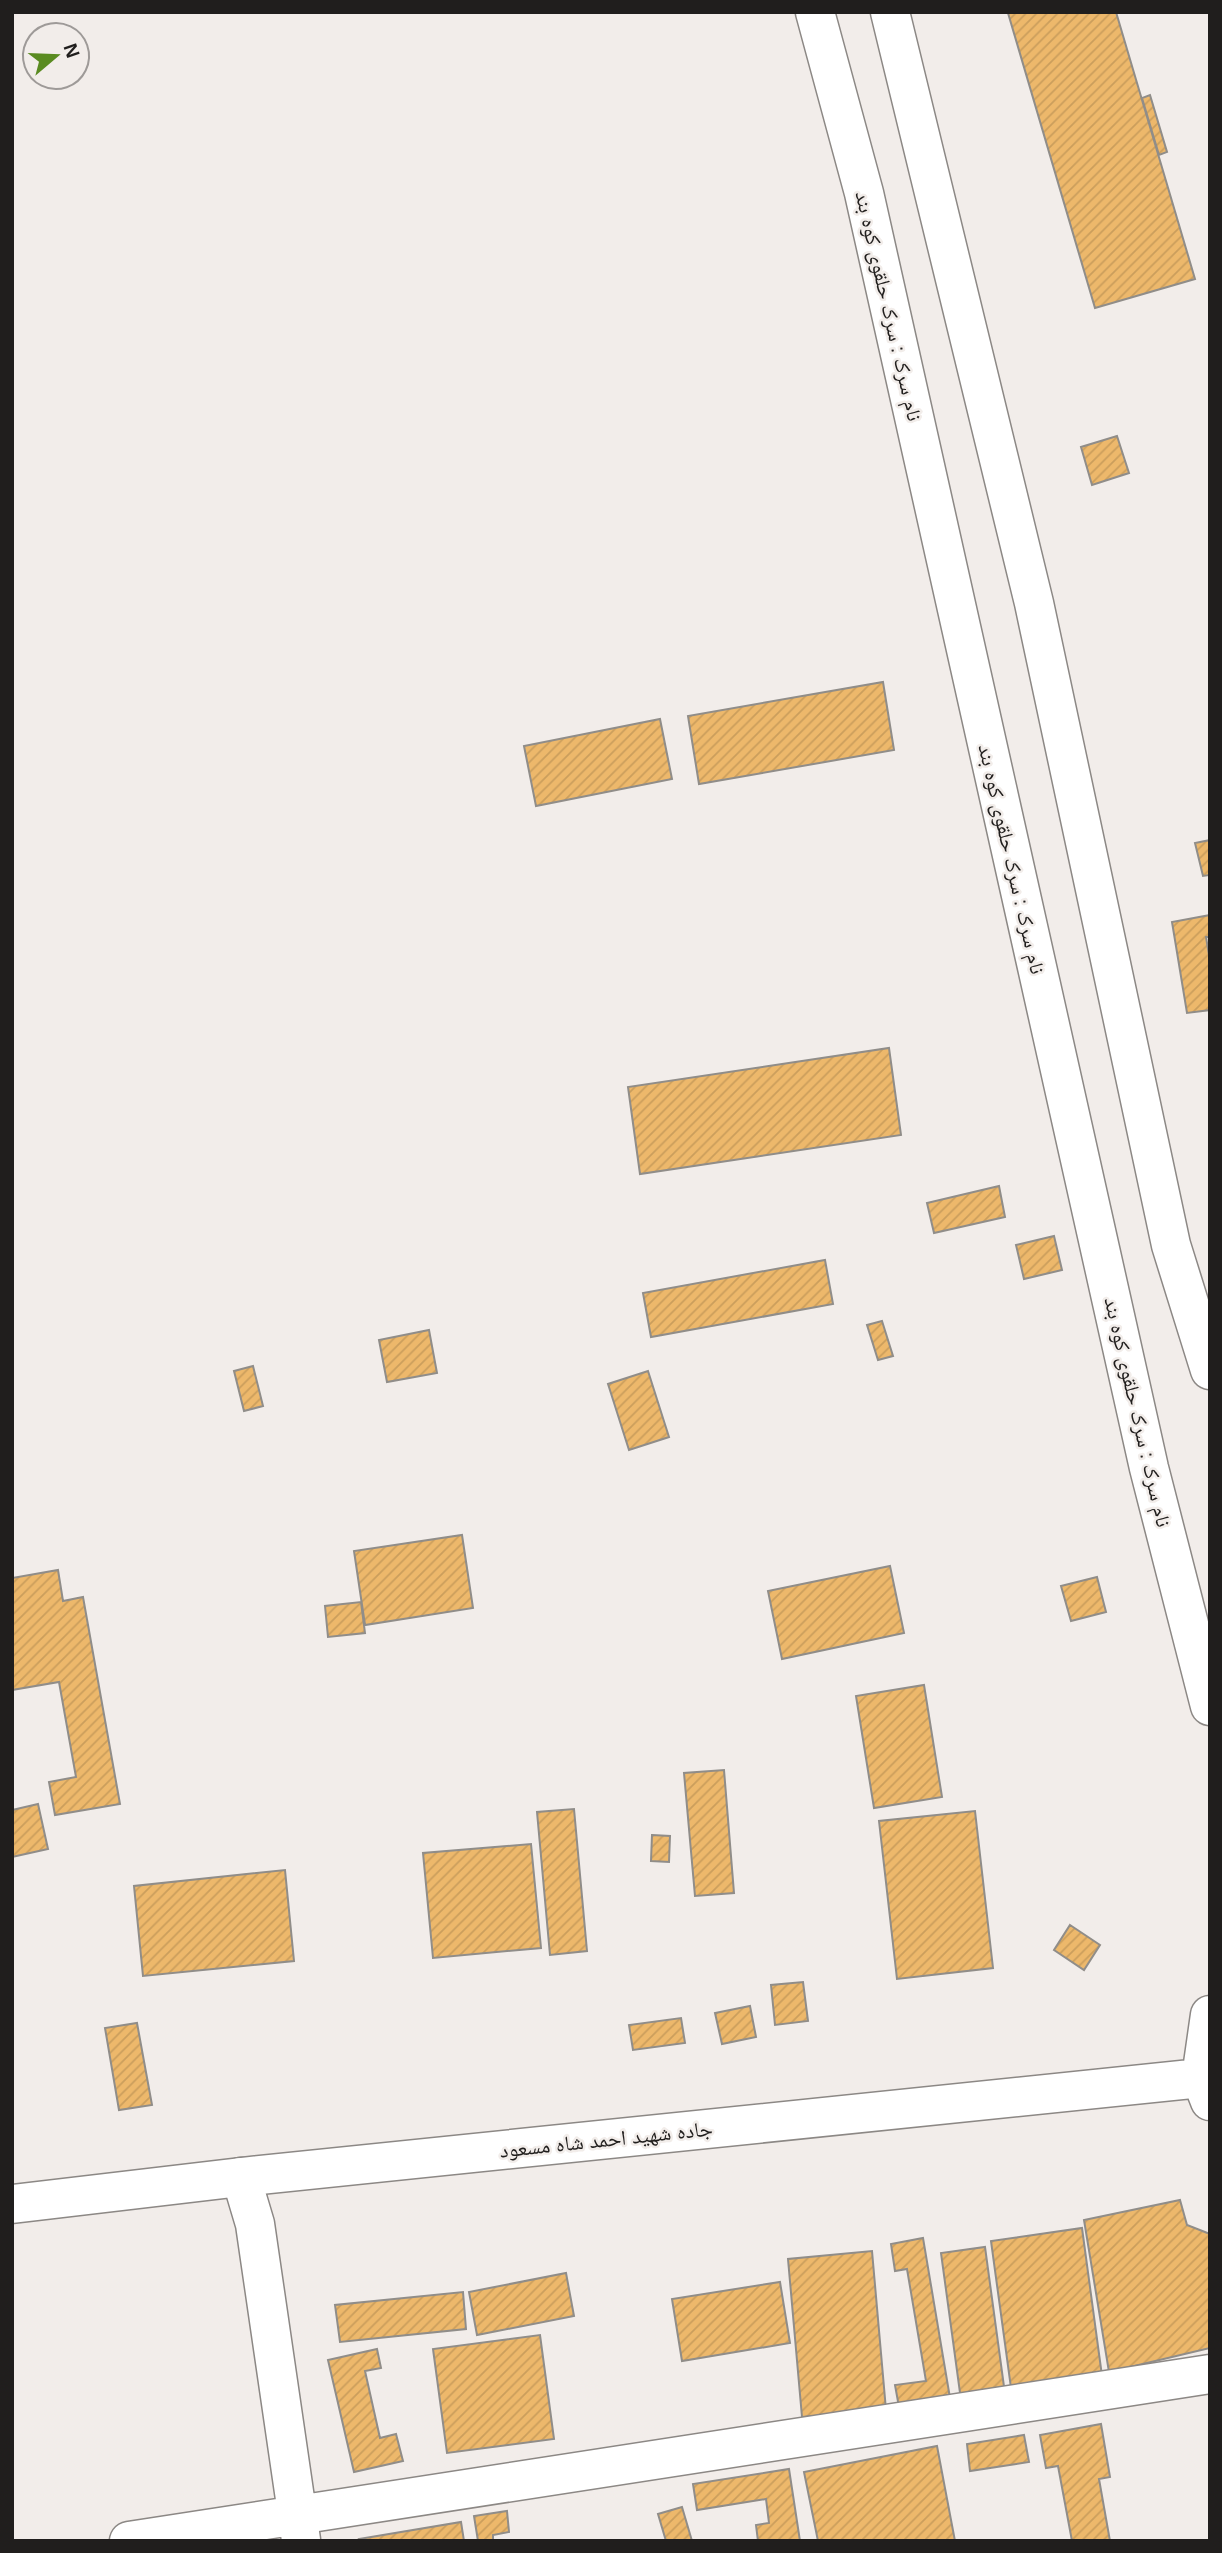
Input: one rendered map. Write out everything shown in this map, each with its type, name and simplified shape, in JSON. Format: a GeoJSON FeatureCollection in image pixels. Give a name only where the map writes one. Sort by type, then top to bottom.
{"type":"FeatureCollection","features":[{"type":"Feature","properties":{"kind":"street","name":"نام سرک : سرک حلقوی کوه بند"},"geometry":{"type":"LineString","coordinates":[[814,12],[864,193],[1149,1468],[1210,1706]]}},
{"type":"Feature","properties":{"kind":"street"},"geometry":{"type":"LineString","coordinates":[[890,12],[1034,603],[1171,1245],[1210,1370]]}},
{"type":"Feature","properties":{"kind":"street"},"geometry":{"type":"LineString","coordinates":[[1205,2090],[1210,2015]]}},
{"type":"Feature","properties":{"kind":"street","name":"جاده شهيد احمد شاه مسعود"},"geometry":{"type":"LineString","coordinates":[[12,2204],[241,2177],[1205,2090]]}},
{"type":"Feature","properties":{"kind":"street"},"geometry":{"type":"LineString","coordinates":[[241,2177],[255,2224],[298,2528]]}},
{"type":"Feature","properties":{"kind":"street"},"geometry":{"type":"LineString","coordinates":[[128,2541],[298,2528],[1210,2374]]}},
{"type":"Feature","properties":{"kind":"building"},"geometry":{"type":"Polygon","coordinates":[[[1116,12],[1195,279],[1095,308],[1008,13],[1116,12]]]}},
{"type":"Feature","properties":{"kind":"building"},"geometry":{"type":"Polygon","coordinates":[[[1150,95],[1167,152],[1159,155],[1142,98],[1150,95]]]}},
{"type":"Feature","properties":{"kind":"building"},"geometry":{"type":"Polygon","coordinates":[[[1117,436],[1129,473],[1092,485],[1081,447],[1117,436]]]}},
{"type":"Feature","properties":{"kind":"building"},"geometry":{"type":"Polygon","coordinates":[[[883,682],[894,750],[699,784],[688,716],[883,682]]]}},
{"type":"Feature","properties":{"kind":"building"},"geometry":{"type":"Polygon","coordinates":[[[660,719],[672,779],[536,806],[524,746],[660,719]]]}},
{"type":"Feature","properties":{"kind":"building"},"geometry":{"type":"Polygon","coordinates":[[[1210,840],[1210,875],[1203,876],[1195,843],[1210,840]]]}},
{"type":"Feature","properties":{"kind":"building"},"geometry":{"type":"Polygon","coordinates":[[[1210,915],[1210,937],[1206,937],[1210,961],[1210,1010],[1187,1013],[1172,922],[1210,915]]]}},
{"type":"Feature","properties":{"kind":"building"},"geometry":{"type":"Polygon","coordinates":[[[889,1048],[901,1135],[640,1174],[628,1087],[889,1048]]]}},
{"type":"Feature","properties":{"kind":"building"},"geometry":{"type":"Polygon","coordinates":[[[999,1186],[1005,1217],[934,1233],[927,1203],[999,1186]]]}},
{"type":"Feature","properties":{"kind":"building"},"geometry":{"type":"Polygon","coordinates":[[[1054,1236],[1062,1270],[1024,1279],[1016,1245],[1054,1236]]]}},
{"type":"Feature","properties":{"kind":"building"},"geometry":{"type":"Polygon","coordinates":[[[825,1260],[833,1304],[651,1337],[643,1293],[825,1260]]]}},
{"type":"Feature","properties":{"kind":"building"},"geometry":{"type":"Polygon","coordinates":[[[882,1321],[893,1356],[878,1360],[867,1325],[882,1321]]]}},
{"type":"Feature","properties":{"kind":"building"},"geometry":{"type":"Polygon","coordinates":[[[429,1330],[437,1373],[387,1382],[379,1340],[429,1330]]]}},
{"type":"Feature","properties":{"kind":"building"},"geometry":{"type":"Polygon","coordinates":[[[253,1366],[263,1406],[244,1411],[234,1371],[253,1366]]]}},
{"type":"Feature","properties":{"kind":"building"},"geometry":{"type":"Polygon","coordinates":[[[648,1371],[669,1437],[629,1450],[608,1384],[648,1371]]]}},
{"type":"Feature","properties":{"kind":"building"},"geometry":{"type":"Polygon","coordinates":[[[462,1535],[473,1608],[365,1625],[354,1551],[462,1535]]]}},
{"type":"Feature","properties":{"kind":"building"},"geometry":{"type":"Polygon","coordinates":[[[890,1566],[904,1633],[782,1659],[768,1591],[890,1566]]]}},
{"type":"Feature","properties":{"kind":"building"},"geometry":{"type":"Polygon","coordinates":[[[58,1570],[63,1601],[83,1597],[120,1804],[55,1815],[49,1782],[76,1777],[59,1682],[12,1690],[12,1578],[58,1570]]]}},
{"type":"Feature","properties":{"kind":"building"},"geometry":{"type":"Polygon","coordinates":[[[1097,1577],[1106,1612],[1071,1621],[1061,1586],[1097,1577]]]}},
{"type":"Feature","properties":{"kind":"building"},"geometry":{"type":"Polygon","coordinates":[[[361,1602],[365,1633],[328,1637],[325,1606],[361,1602]]]}},
{"type":"Feature","properties":{"kind":"building"},"geometry":{"type":"Polygon","coordinates":[[[924,1685],[942,1797],[874,1808],[856,1696],[924,1685]]]}},
{"type":"Feature","properties":{"kind":"building"},"geometry":{"type":"Polygon","coordinates":[[[724,1770],[734,1893],[695,1896],[684,1773],[724,1770]]]}},
{"type":"Feature","properties":{"kind":"building"},"geometry":{"type":"Polygon","coordinates":[[[38,1804],[48,1849],[12,1857],[12,1810],[38,1804]]]}},
{"type":"Feature","properties":{"kind":"building"},"geometry":{"type":"Polygon","coordinates":[[[574,1809],[587,1951],[550,1955],[537,1812],[574,1809]]]}},
{"type":"Feature","properties":{"kind":"building"},"geometry":{"type":"Polygon","coordinates":[[[975,1811],[993,1968],[897,1979],[879,1821],[975,1811]]]}},
{"type":"Feature","properties":{"kind":"building"},"geometry":{"type":"Polygon","coordinates":[[[652,1835],[670,1836],[669,1862],[651,1861],[652,1835]]]}},
{"type":"Feature","properties":{"kind":"building"},"geometry":{"type":"Polygon","coordinates":[[[531,1844],[541,1948],[433,1958],[423,1853],[531,1844]]]}},
{"type":"Feature","properties":{"kind":"building"},"geometry":{"type":"Polygon","coordinates":[[[285,1870],[294,1961],[143,1976],[134,1886],[285,1870]]]}},
{"type":"Feature","properties":{"kind":"building"},"geometry":{"type":"Polygon","coordinates":[[[1070,1925],[1100,1945],[1084,1970],[1054,1950],[1070,1925]]]}},
{"type":"Feature","properties":{"kind":"building"},"geometry":{"type":"Polygon","coordinates":[[[803,1982],[808,2021],[775,2025],[771,1985],[803,1982]]]}},
{"type":"Feature","properties":{"kind":"building"},"geometry":{"type":"Polygon","coordinates":[[[750,2006],[756,2037],[722,2044],[715,2013],[750,2006]]]}},
{"type":"Feature","properties":{"kind":"building"},"geometry":{"type":"Polygon","coordinates":[[[681,2018],[685,2043],[633,2050],[629,2025],[681,2018]]]}},
{"type":"Feature","properties":{"kind":"building"},"geometry":{"type":"Polygon","coordinates":[[[137,2023],[152,2105],[119,2110],[105,2028],[137,2023]]]}},
{"type":"Feature","properties":{"kind":"building"},"geometry":{"type":"Polygon","coordinates":[[[1180,2200],[1187,2225],[1210,2234],[1210,2348],[1109,2372],[1084,2220],[1180,2200]]]}},
{"type":"Feature","properties":{"kind":"building"},"geometry":{"type":"Polygon","coordinates":[[[1082,2228],[1102,2376],[1011,2388],[991,2241],[1082,2228]]]}},
{"type":"Feature","properties":{"kind":"building"},"geometry":{"type":"Polygon","coordinates":[[[923,2238],[950,2398],[899,2407],[895,2385],[926,2381],[907,2269],[895,2271],[891,2244],[923,2238]]]}},
{"type":"Feature","properties":{"kind":"building"},"geometry":{"type":"Polygon","coordinates":[[[985,2247],[1005,2394],[961,2400],[941,2253],[985,2247]]]}},
{"type":"Feature","properties":{"kind":"building"},"geometry":{"type":"Polygon","coordinates":[[[872,2251],[886,2410],[802,2417],[788,2259],[872,2251]]]}},
{"type":"Feature","properties":{"kind":"building"},"geometry":{"type":"Polygon","coordinates":[[[566,2273],[574,2316],[477,2335],[469,2292],[566,2273]]]}},
{"type":"Feature","properties":{"kind":"building"},"geometry":{"type":"Polygon","coordinates":[[[780,2282],[790,2343],[682,2361],[672,2299],[780,2282]]]}},
{"type":"Feature","properties":{"kind":"building"},"geometry":{"type":"Polygon","coordinates":[[[463,2292],[466,2329],[340,2342],[335,2305],[463,2292]]]}},
{"type":"Feature","properties":{"kind":"building"},"geometry":{"type":"Polygon","coordinates":[[[540,2335],[554,2439],[447,2453],[433,2349],[540,2335]]]}},
{"type":"Feature","properties":{"kind":"building"},"geometry":{"type":"Polygon","coordinates":[[[377,2349],[381,2368],[365,2371],[380,2438],[396,2434],[403,2461],[354,2472],[328,2360],[377,2349]]]}},
{"type":"Feature","properties":{"kind":"building"},"geometry":{"type":"Polygon","coordinates":[[[1101,2424],[1110,2477],[1099,2479],[1110,2541],[1072,2541],[1058,2466],[1046,2468],[1040,2435],[1101,2424]]]}},
{"type":"Feature","properties":{"kind":"building"},"geometry":{"type":"Polygon","coordinates":[[[1024,2435],[1029,2462],[970,2471],[967,2444],[1024,2435]]]}},
{"type":"Feature","properties":{"kind":"building"},"geometry":{"type":"Polygon","coordinates":[[[937,2446],[955,2541],[818,2541],[804,2472],[937,2446]]]}},
{"type":"Feature","properties":{"kind":"building"},"geometry":{"type":"Polygon","coordinates":[[[789,2469],[800,2541],[758,2541],[756,2525],[769,2523],[766,2499],[697,2510],[693,2484],[789,2469]]]}},
{"type":"Feature","properties":{"kind":"building"},"geometry":{"type":"Polygon","coordinates":[[[682,2507],[692,2541],[666,2541],[658,2514],[682,2507]]]}},
{"type":"Feature","properties":{"kind":"building"},"geometry":{"type":"Polygon","coordinates":[[[507,2511],[509,2532],[493,2535],[493,2541],[478,2541],[474,2516],[507,2511]]]}},
{"type":"Feature","properties":{"kind":"building"},"geometry":{"type":"Polygon","coordinates":[[[461,2522],[464,2541],[359,2539],[461,2522]]]}}]}
